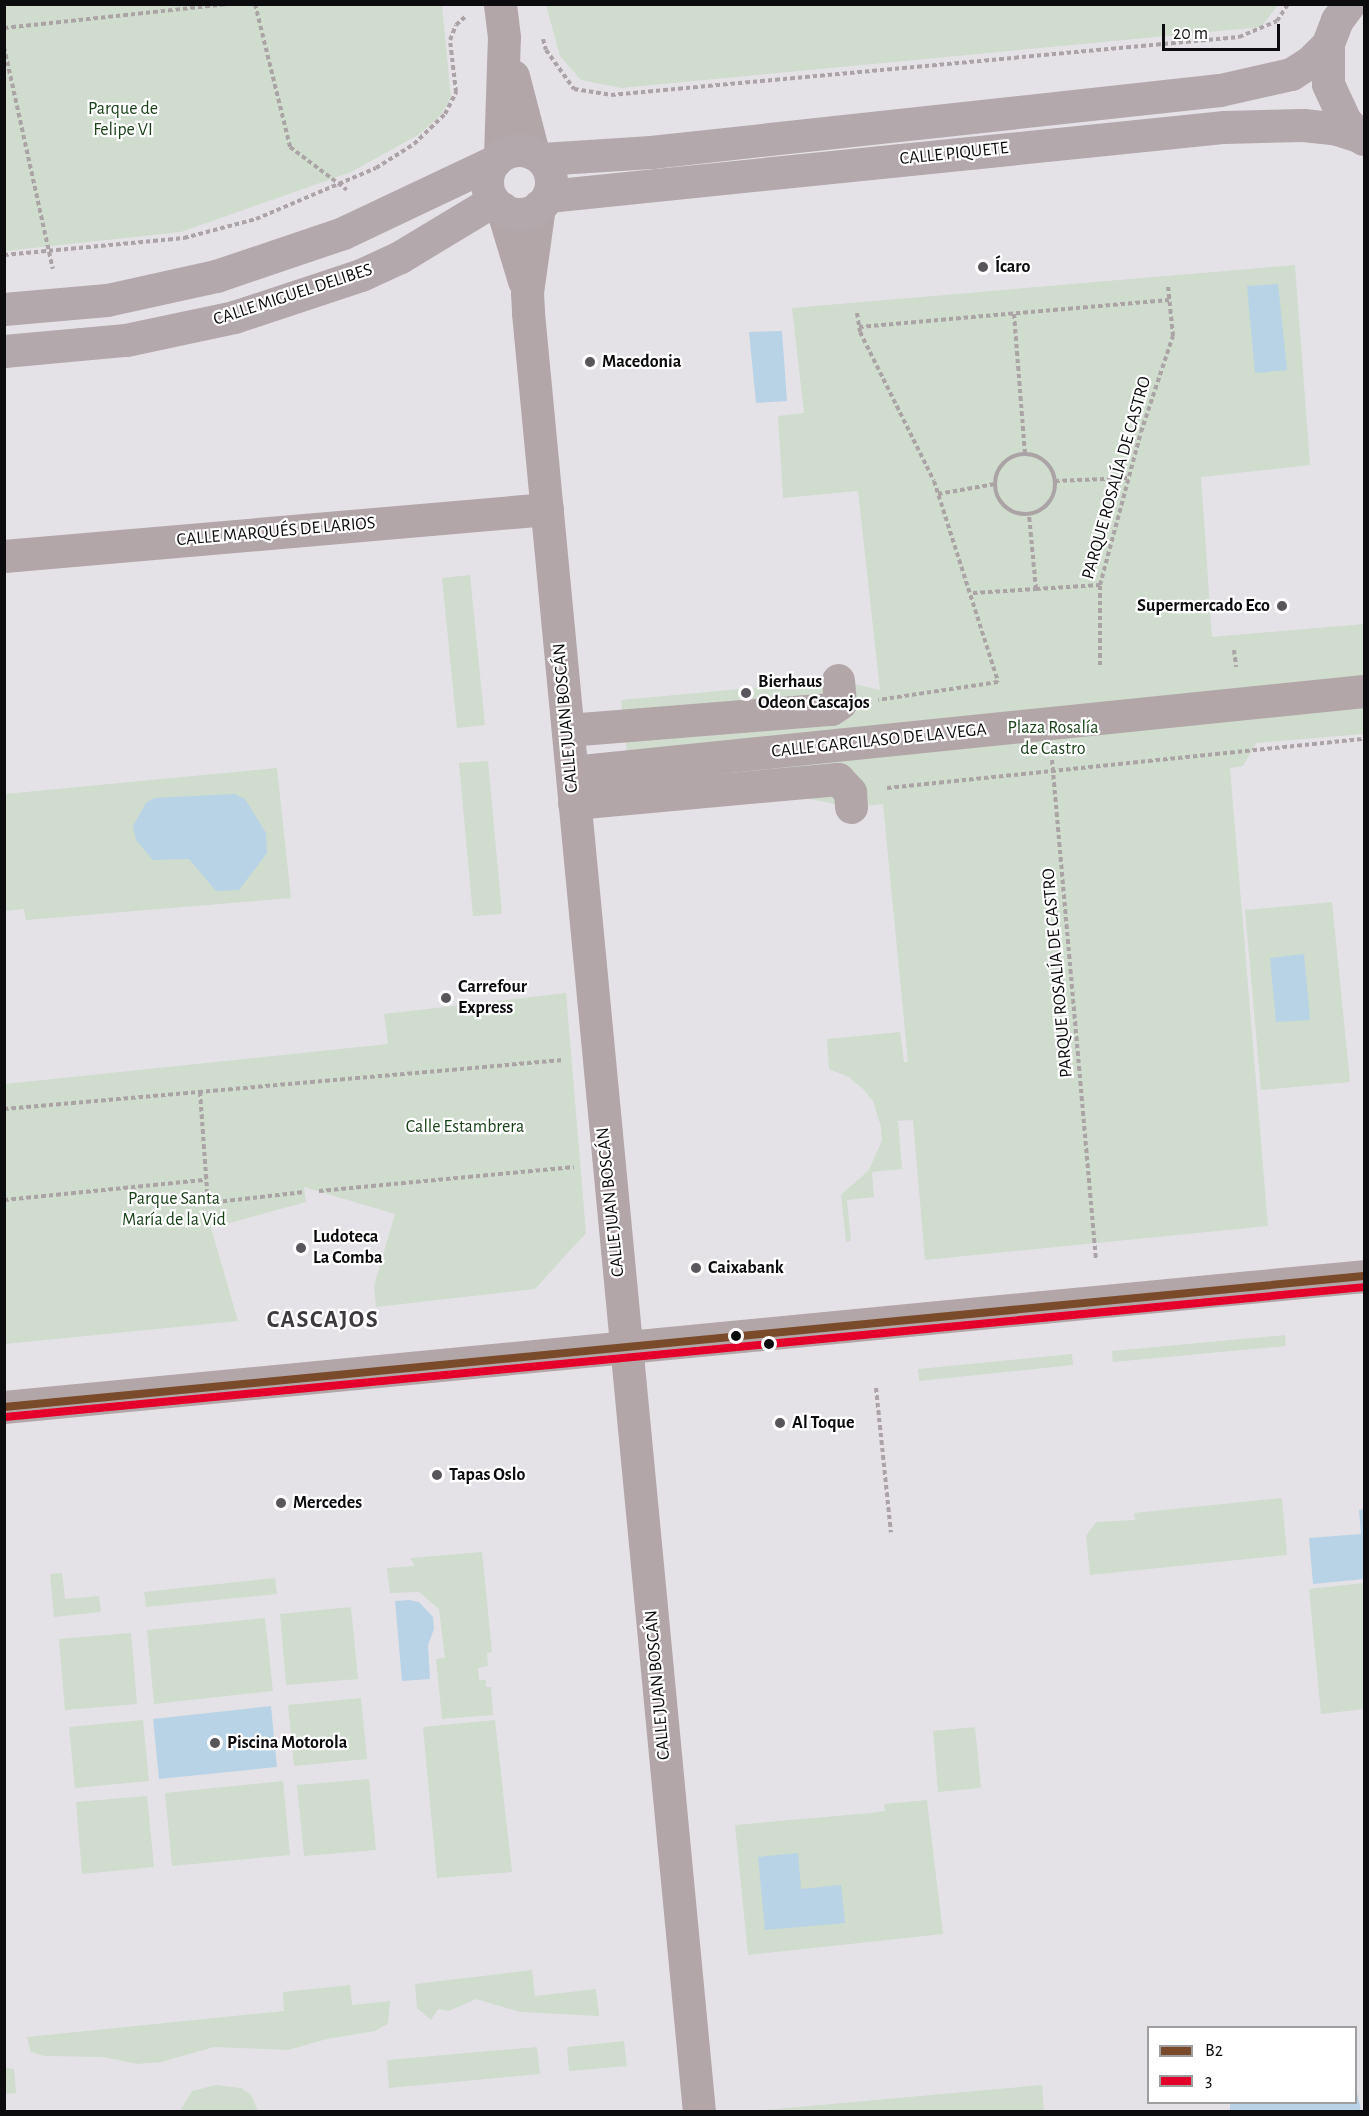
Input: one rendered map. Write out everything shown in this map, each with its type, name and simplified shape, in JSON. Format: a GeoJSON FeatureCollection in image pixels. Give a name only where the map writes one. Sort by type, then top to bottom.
{"type":"FeatureCollection","features":[{"type":"Feature","properties":{"kind":"main road"},"geometry":{"type":"LineString","coordinates":[[1349,4],[1337,20],[1328,44],[1328,84],[1345,121],[1362,138]]}},
{"type":"Feature","properties":{"kind":"main road","name":"CALLE PIQUETE"},"geometry":{"type":"LineString","coordinates":[[537,156],[651,152],[1220,90],[1291,74],[1311,62],[1328,44]]}},
{"type":"Feature","properties":{"kind":"main road","name":"CALLE PIQUETE"},"geometry":{"type":"LineString","coordinates":[[544,201],[1224,127],[1334,128],[1362,138]]}},
{"type":"Feature","properties":{"kind":"main road"},"geometry":{"type":"LineString","coordinates":[[4,309],[107,300],[216,276],[343,233],[497,159],[516,150],[537,156],[551,177],[544,201],[521,213],[498,205],[487,181],[497,159]]}},
{"type":"Feature","properties":{"kind":"main road","name":"CALLE MIGUEL DELIBES"},"geometry":{"type":"LineString","coordinates":[[4,351],[126,340],[234,317],[361,274],[400,257],[498,205]]}},
{"type":"Feature","properties":{"kind":"street"},"geometry":{"type":"LineString","coordinates":[[502,19],[537,156]]}},
{"type":"Feature","properties":{"kind":"street"},"geometry":{"type":"LineString","coordinates":[[497,159],[502,19]]}},
{"type":"Feature","properties":{"kind":"street","name":"CALLE JUAN BOSCÁN"},"geometry":{"type":"LineString","coordinates":[[527,292],[544,201]]}},
{"type":"Feature","properties":{"kind":"street","name":"CALLE JUAN BOSCÁN"},"geometry":{"type":"LineString","coordinates":[[498,205],[527,292],[607,1164],[627,1347],[699,2112]]}},
{"type":"Feature","properties":{"kind":"street","name":"CALLE MARQUÉS DE LARIOS"},"geometry":{"type":"LineString","coordinates":[[4,556],[547,509]]}},
{"type":"Feature","properties":{"kind":"street","name":"CALLE GARCILASO DE LA VEGA"},"geometry":{"type":"LineString","coordinates":[[573,787],[1046,724],[1365,691]]}},
{"type":"Feature","properties":{"kind":"street","name":"CALLE GARCILASO DE LA VEGA"},"geometry":{"type":"LineString","coordinates":[[568,730],[831,709],[839,692]]}},
{"type":"Feature","properties":{"kind":"street","name":"CALLE GARCILASO DE LA VEGA"},"geometry":{"type":"LineString","coordinates":[[573,787],[838,779],[851,799]]}},
{"type":"Feature","properties":{"kind":"street"},"geometry":{"type":"LineString","coordinates":[[4,1407],[1365,1276]]}},
{"type":"Feature","properties":{"kind":"path"},"geometry":{"type":"LineString","coordinates":[[4,28],[230,4]]}},
{"type":"Feature","properties":{"kind":"path"},"geometry":{"type":"LineString","coordinates":[[255,4],[290,147],[339,186],[351,192]]}},
{"type":"Feature","properties":{"kind":"path"},"geometry":{"type":"LineString","coordinates":[[4,255],[184,238],[256,219],[339,186],[414,144],[445,114],[456,92],[450,40],[456,25],[466,16],[502,19],[538,18],[546,50],[574,89],[611,95],[1239,37],[1277,21],[1288,4]]}},
{"type":"Feature","properties":{"kind":"path"},"geometry":{"type":"LineString","coordinates":[[4,47],[53,269]]}},
{"type":"Feature","properties":{"kind":"path","name":"PARQUE ROSALÍA DE CASTRO"},"geometry":{"type":"LineString","coordinates":[[1100,665],[1100,585],[1128,478],[1173,336],[1168,286]]}},
{"type":"Feature","properties":{"kind":"path"},"geometry":{"type":"LineString","coordinates":[[859,327],[1169,300]]}},
{"type":"Feature","properties":{"kind":"path"},"geometry":{"type":"LineString","coordinates":[[839,692],[998,682],[973,593],[938,494],[859,327],[857,313]]}},
{"type":"Feature","properties":{"kind":"path"},"geometry":{"type":"LineString","coordinates":[[1014,314],[1025,454]]}},
{"type":"Feature","properties":{"kind":"path"},"geometry":{"type":"LineString","coordinates":[[995,484],[1006,461],[1025,454],[1044,460],[1055,481],[1048,504],[1029,515]]}},
{"type":"Feature","properties":{"kind":"path"},"geometry":{"type":"LineString","coordinates":[[1055,481],[1128,478]]}},
{"type":"Feature","properties":{"kind":"path"},"geometry":{"type":"LineString","coordinates":[[938,494],[995,484]]}},
{"type":"Feature","properties":{"kind":"path"},"geometry":{"type":"LineString","coordinates":[[995,484],[1005,506],[1029,515]]}},
{"type":"Feature","properties":{"kind":"path"},"geometry":{"type":"LineString","coordinates":[[1029,515],[1036,588]]}},
{"type":"Feature","properties":{"kind":"path"},"geometry":{"type":"LineString","coordinates":[[973,593],[1100,585]]}},
{"type":"Feature","properties":{"kind":"path","name":"PARQUE ROSALÍA DE CASTRO"},"geometry":{"type":"LineString","coordinates":[[1046,724],[1053,771],[1096,1260]]}},
{"type":"Feature","properties":{"kind":"path"},"geometry":{"type":"LineString","coordinates":[[851,799],[1053,771],[1365,739]]}},
{"type":"Feature","properties":{"kind":"path"},"geometry":{"type":"LineString","coordinates":[[4,1109],[597,1058]]}},
{"type":"Feature","properties":{"kind":"path"},"geometry":{"type":"LineString","coordinates":[[200,1092],[208,1203],[304,1192]]}},
{"type":"Feature","properties":{"kind":"path"},"geometry":{"type":"LineString","coordinates":[[319,1191],[607,1164]]}},
{"type":"Feature","properties":{"kind":"path"},"geometry":{"type":"LineString","coordinates":[[4,1200],[207,1180]]}},
{"type":"Feature","properties":{"kind":"path"},"geometry":{"type":"LineString","coordinates":[[876,1388],[891,1532]]}},
{"type":"Feature","properties":{"kind":"green space"},"geometry":{"type":"Polygon","coordinates":[[[546,4],[1278,5],[1261,27],[621,88],[581,80],[560,56],[546,4]]]}},
{"type":"Feature","properties":{"kind":"green space","name":"Parque de Felipe VI"},"geometry":{"type":"Polygon","coordinates":[[[4,5],[442,5],[451,98],[440,116],[418,135],[351,172],[181,232],[5,251],[4,5]]]}},
{"type":"Feature","properties":{"kind":"green space","name":"Plaza Rosalía de Castro"},"geometry":{"type":"Polygon","coordinates":[[[1295,265],[1310,465],[1201,477],[1212,637],[1364,624],[1364,734],[1256,743],[1243,766],[1230,768],[1268,1226],[925,1260],[913,1120],[898,1121],[902,1169],[872,1172],[874,1197],[847,1200],[851,1241],[846,1242],[841,1195],[869,1170],[882,1140],[881,1127],[873,1101],[864,1090],[849,1077],[829,1069],[827,1039],[900,1032],[904,1062],[908,1062],[883,804],[851,807],[774,792],[633,805],[621,700],[838,680],[880,690],[858,491],[783,498],[778,416],[804,413],[792,308],[1295,265]]]}},
{"type":"Feature","properties":{"kind":"green space"},"geometry":{"type":"Polygon","coordinates":[[[470,575],[485,725],[457,728],[442,578],[470,575]]]}},
{"type":"Feature","properties":{"kind":"green space"},"geometry":{"type":"Polygon","coordinates":[[[488,761],[502,914],[473,916],[459,763],[488,761]]]}},
{"type":"Feature","properties":{"kind":"green space"},"geometry":{"type":"Polygon","coordinates":[[[277,768],[291,898],[26,920],[24,909],[5,911],[5,794],[277,768]]]}},
{"type":"Feature","properties":{"kind":"green space"},"geometry":{"type":"Polygon","coordinates":[[[1332,902],[1350,1082],[1261,1090],[1245,910],[1332,902]]]}},
{"type":"Feature","properties":{"kind":"green space","name":"Calle Estambrera"},"geometry":{"type":"Polygon","coordinates":[[[566,993],[586,1233],[535,1289],[376,1307],[374,1286],[395,1214],[304,1187],[306,1202],[211,1228],[238,1321],[5,1344],[5,1084],[388,1044],[384,1014],[566,993]]]}},
{"type":"Feature","properties":{"kind":"green space"},"geometry":{"type":"Polygon","coordinates":[[[1285,1335],[1286,1346],[1113,1362],[1112,1351],[1285,1335]]]}},
{"type":"Feature","properties":{"kind":"green space"},"geometry":{"type":"Polygon","coordinates":[[[1072,1354],[1073,1365],[919,1381],[918,1369],[1072,1354]]]}},
{"type":"Feature","properties":{"kind":"green space"},"geometry":{"type":"Polygon","coordinates":[[[1282,1498],[1287,1555],[1090,1575],[1086,1536],[1096,1522],[1135,1520],[1134,1513],[1282,1498]]]}},
{"type":"Feature","properties":{"kind":"green space"},"geometry":{"type":"Polygon","coordinates":[[[482,1552],[492,1652],[487,1653],[488,1666],[478,1668],[479,1680],[486,1680],[486,1687],[491,1687],[493,1715],[442,1719],[436,1659],[445,1658],[439,1609],[419,1592],[390,1593],[387,1568],[415,1566],[410,1558],[482,1552]]]}},
{"type":"Feature","properties":{"kind":"green space"},"geometry":{"type":"Polygon","coordinates":[[[62,1573],[65,1599],[99,1596],[101,1612],[54,1617],[50,1574],[62,1573]]]}},
{"type":"Feature","properties":{"kind":"green space"},"geometry":{"type":"Polygon","coordinates":[[[275,1578],[277,1594],[146,1607],[144,1592],[275,1578]]]}},
{"type":"Feature","properties":{"kind":"green space"},"geometry":{"type":"Polygon","coordinates":[[[1364,1583],[1364,1709],[1321,1714],[1309,1589],[1364,1583]]]}},
{"type":"Feature","properties":{"kind":"green space"},"geometry":{"type":"Polygon","coordinates":[[[351,1607],[358,1679],[286,1685],[280,1614],[351,1607]]]}},
{"type":"Feature","properties":{"kind":"green space"},"geometry":{"type":"Polygon","coordinates":[[[265,1618],[273,1691],[154,1704],[147,1630],[265,1618]]]}},
{"type":"Feature","properties":{"kind":"green space"},"geometry":{"type":"Polygon","coordinates":[[[131,1633],[137,1704],[65,1710],[59,1639],[131,1633]]]}},
{"type":"Feature","properties":{"kind":"green space"},"geometry":{"type":"Polygon","coordinates":[[[361,1698],[367,1759],[294,1766],[288,1705],[361,1698]]]}},
{"type":"Feature","properties":{"kind":"green space"},"geometry":{"type":"Polygon","coordinates":[[[143,1720],[149,1781],[75,1788],[69,1727],[143,1720]]]}},
{"type":"Feature","properties":{"kind":"green space"},"geometry":{"type":"Polygon","coordinates":[[[495,1720],[512,1872],[437,1878],[423,1727],[495,1720]]]}},
{"type":"Feature","properties":{"kind":"green space"},"geometry":{"type":"Polygon","coordinates":[[[975,1727],[981,1788],[938,1792],[933,1731],[975,1727]]]}},
{"type":"Feature","properties":{"kind":"green space"},"geometry":{"type":"Polygon","coordinates":[[[369,1779],[376,1850],[304,1856],[297,1785],[369,1779]]]}},
{"type":"Feature","properties":{"kind":"green space"},"geometry":{"type":"Polygon","coordinates":[[[283,1781],[290,1855],[172,1866],[165,1793],[283,1781]]]}},
{"type":"Feature","properties":{"kind":"green space"},"geometry":{"type":"Polygon","coordinates":[[[147,1796],[154,1867],[82,1874],[76,1802],[147,1796]]]}},
{"type":"Feature","properties":{"kind":"green space"},"geometry":{"type":"Polygon","coordinates":[[[927,1800],[943,1934],[748,1955],[735,1825],[871,1813],[885,1811],[884,1804],[927,1800]]]}},
{"type":"Feature","properties":{"kind":"green space"},"geometry":{"type":"Polygon","coordinates":[[[532,1970],[535,1996],[596,1989],[599,2016],[520,2012],[476,1999],[449,2011],[438,2009],[431,2020],[417,2008],[415,1984],[532,1970]]]}},
{"type":"Feature","properties":{"kind":"green space"},"geometry":{"type":"Polygon","coordinates":[[[350,1985],[352,2005],[390,2001],[388,2024],[375,2031],[327,2039],[288,2050],[214,2047],[161,2062],[137,2064],[104,2057],[45,2056],[31,2052],[27,2037],[284,2011],[283,1992],[350,1985]]]}},
{"type":"Feature","properties":{"kind":"green space"},"geometry":{"type":"Polygon","coordinates":[[[624,2041],[627,2066],[569,2071],[567,2047],[624,2041]]]}},
{"type":"Feature","properties":{"kind":"green space"},"geometry":{"type":"Polygon","coordinates":[[[537,2047],[540,2074],[389,2088],[387,2060],[537,2047]]]}},
{"type":"Feature","properties":{"kind":"green space"},"geometry":{"type":"Polygon","coordinates":[[[5,2068],[14,2069],[16,2093],[5,2094],[5,2068]]]}},
{"type":"Feature","properties":{"kind":"green space"},"geometry":{"type":"Polygon","coordinates":[[[216,2085],[241,2088],[251,2095],[258,2111],[180,2111],[192,2091],[216,2085]]]}},
{"type":"Feature","properties":{"kind":"green space"},"geometry":{"type":"Polygon","coordinates":[[[1042,2085],[1044,2111],[764,2111],[764,2110],[1042,2085]]]}},
{"type":"Feature","properties":{"kind":"water"},"geometry":{"type":"Polygon","coordinates":[[[1278,284],[1287,370],[1255,373],[1247,286],[1278,284]]]}},
{"type":"Feature","properties":{"kind":"water"},"geometry":{"type":"Polygon","coordinates":[[[782,331],[787,401],[756,403],[749,332],[782,331]]]}},
{"type":"Feature","properties":{"kind":"water"},"geometry":{"type":"Polygon","coordinates":[[[235,794],[245,799],[266,833],[267,853],[239,890],[216,891],[189,859],[153,860],[136,840],[133,826],[146,803],[154,798],[235,794]]]}},
{"type":"Feature","properties":{"kind":"water"},"geometry":{"type":"Polygon","coordinates":[[[1304,954],[1310,1020],[1276,1022],[1270,958],[1304,954]]]}},
{"type":"Feature","properties":{"kind":"water"},"geometry":{"type":"Polygon","coordinates":[[[1364,1509],[1364,1579],[1313,1584],[1309,1538],[1361,1534],[1359,1510],[1364,1509]]]}},
{"type":"Feature","properties":{"kind":"water"},"geometry":{"type":"Polygon","coordinates":[[[395,1601],[419,1602],[433,1617],[434,1629],[428,1645],[430,1679],[402,1681],[395,1601]]]}},
{"type":"Feature","properties":{"kind":"water","name":"Piscina Motorola"},"geometry":{"type":"Polygon","coordinates":[[[271,1706],[277,1767],[159,1779],[153,1719],[271,1706]]]}},
{"type":"Feature","properties":{"kind":"water"},"geometry":{"type":"Polygon","coordinates":[[[798,1853],[801,1889],[841,1885],[845,1923],[765,1930],[758,1857],[798,1853]]]}},
{"type":"Feature","properties":{"kind":"water"},"geometry":{"type":"Polygon","coordinates":[[[1357,2093],[1361,2111],[1230,2111],[1230,2104],[1357,2104],[1357,2093]]]}},
{"type":"Feature","properties":{"kind":"transit line","name":"B2"},"geometry":{"type":"LineString","coordinates":[[4,1407],[1364,1276]]}},
{"type":"Feature","properties":{"kind":"transit line","name":"3"},"geometry":{"type":"LineString","coordinates":[[5,1417],[1364,1287]]}},
{"type":"Feature","properties":{"kind":"place","name":"Ícaro"},"geometry":{"type":"Point","coordinates":[983,267]}},
{"type":"Feature","properties":{"kind":"place","name":"Macedonia"},"geometry":{"type":"Point","coordinates":[590,362]}},
{"type":"Feature","properties":{"kind":"place","name":"Supermercado Eco"},"geometry":{"type":"Point","coordinates":[1282,606]}},
{"type":"Feature","properties":{"kind":"place","name":"Bierhaus Odeon Cascajos"},"geometry":{"type":"Point","coordinates":[746,693]}},
{"type":"Feature","properties":{"kind":"place","name":"Carrefour Express"},"geometry":{"type":"Point","coordinates":[446,998]}},
{"type":"Feature","properties":{"kind":"place","name":"Ludoteca La Comba"},"geometry":{"type":"Point","coordinates":[301,1248]}},
{"type":"Feature","properties":{"kind":"place","name":"Caixabank"},"geometry":{"type":"Point","coordinates":[696,1268]}},
{"type":"Feature","properties":{"kind":"place","name":"Al Toque"},"geometry":{"type":"Point","coordinates":[780,1423]}},
{"type":"Feature","properties":{"kind":"place","name":"Tapas Oslo"},"geometry":{"type":"Point","coordinates":[437,1475]}},
{"type":"Feature","properties":{"kind":"place","name":"Mercedes"},"geometry":{"type":"Point","coordinates":[281,1503]}},
{"type":"Feature","properties":{"kind":"place","name":"Piscina Motorola"},"geometry":{"type":"Point","coordinates":[215,1743]}},
{"type":"Feature","properties":{"kind":"district","name":"CASCAJOS"},"geometry":{"type":"Point","coordinates":[323,1321]}},
{"type":"Feature","properties":{"kind":"park label","name":"Parque Santa María de la Vid"},"geometry":{"type":"Point","coordinates":[174,1210]}}]}
